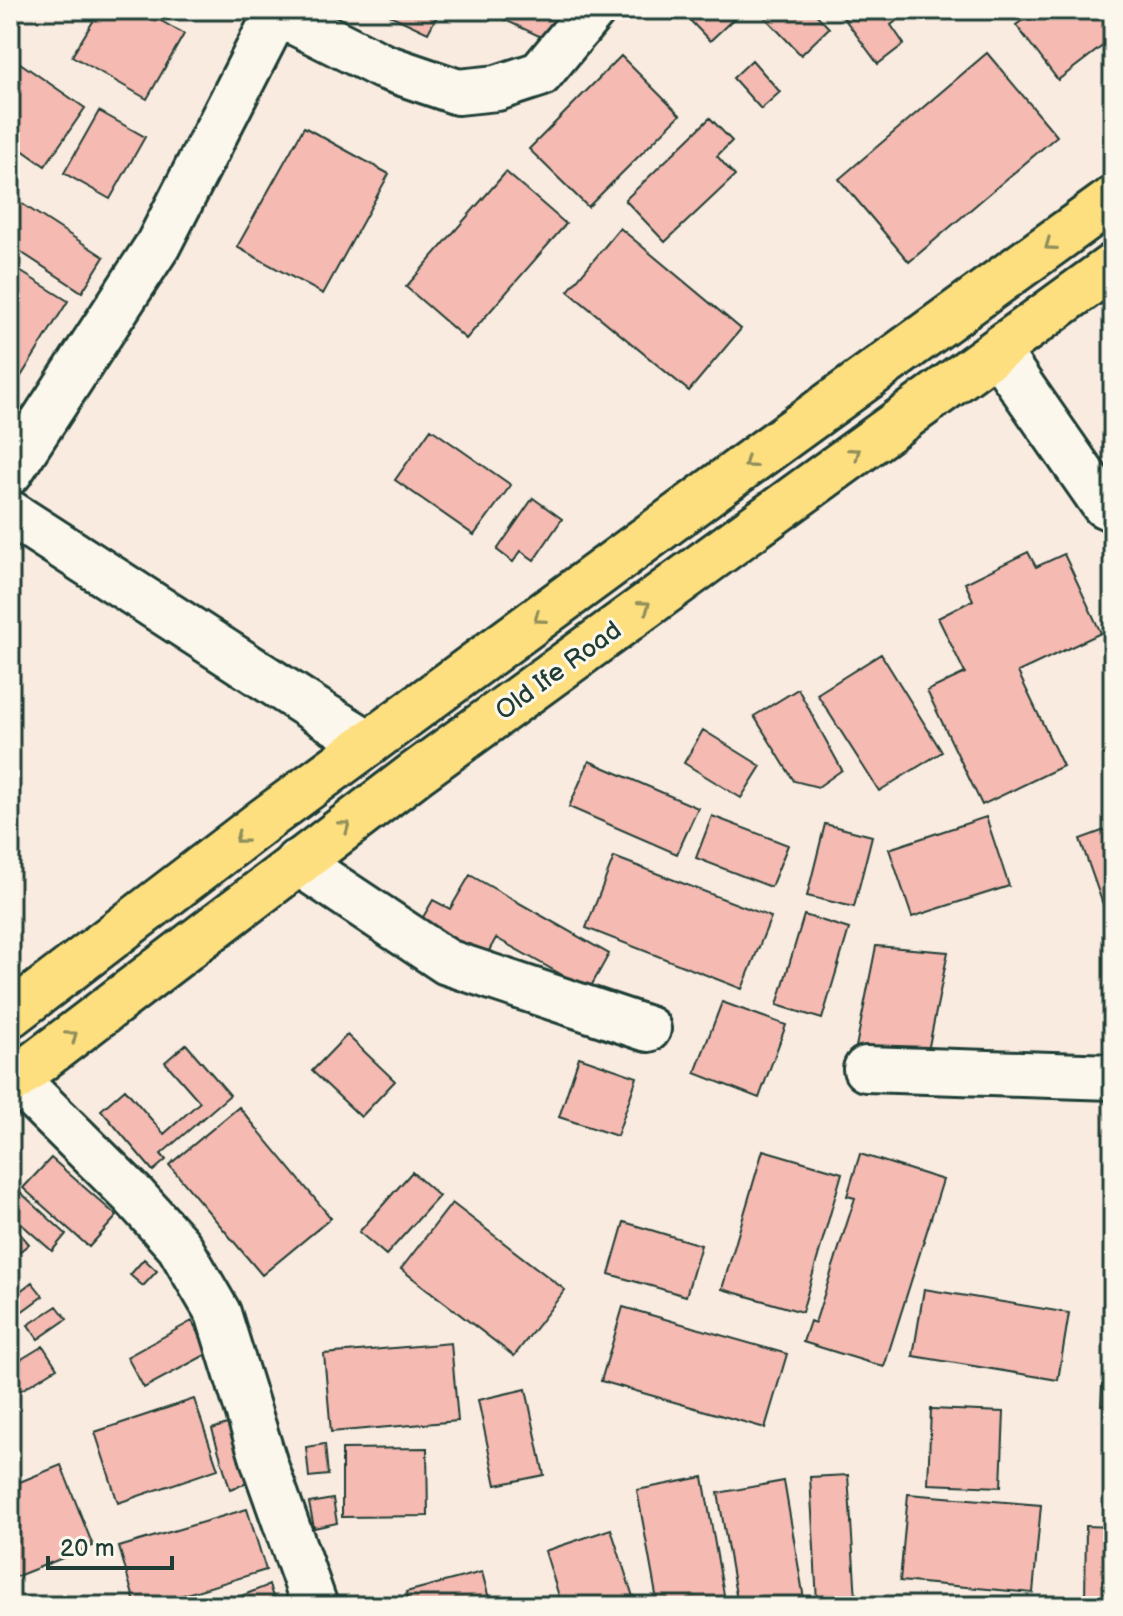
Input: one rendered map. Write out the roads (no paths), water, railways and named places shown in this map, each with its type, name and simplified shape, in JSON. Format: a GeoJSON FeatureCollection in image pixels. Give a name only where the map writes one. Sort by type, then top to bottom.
{"type":"FeatureCollection","features":[{"type":"Feature","properties":{"kind":"main road","name":"Old Ife Road"},"geometry":{"type":"LineString","coordinates":[[10,1015],[263,821],[1113,199]]}},
{"type":"Feature","properties":{"kind":"main road","name":"Old Ife Road"},"geometry":{"type":"LineString","coordinates":[[13,1081],[297,862],[1113,266]]}},
{"type":"Feature","properties":{"kind":"street"},"geometry":{"type":"LineString","coordinates":[[10,472],[158,245],[277,12],[382,66],[458,92],[497,88],[540,74],[593,10]]}},
{"type":"Feature","properties":{"kind":"street"},"geometry":{"type":"LineString","coordinates":[[997,351],[1104,505],[1113,509]]}},
{"type":"Feature","properties":{"kind":"street"},"geometry":{"type":"LineString","coordinates":[[10,513],[369,743]]}},
{"type":"Feature","properties":{"kind":"street"},"geometry":{"type":"LineString","coordinates":[[297,862],[447,962],[648,1029]]}},
{"type":"Feature","properties":{"kind":"street"},"geometry":{"type":"LineString","coordinates":[[866,1069],[1113,1077]]}},
{"type":"Feature","properties":{"kind":"street"},"geometry":{"type":"LineString","coordinates":[[13,1081],[133,1195],[179,1246],[218,1313],[265,1465],[315,1606]]}}]}
